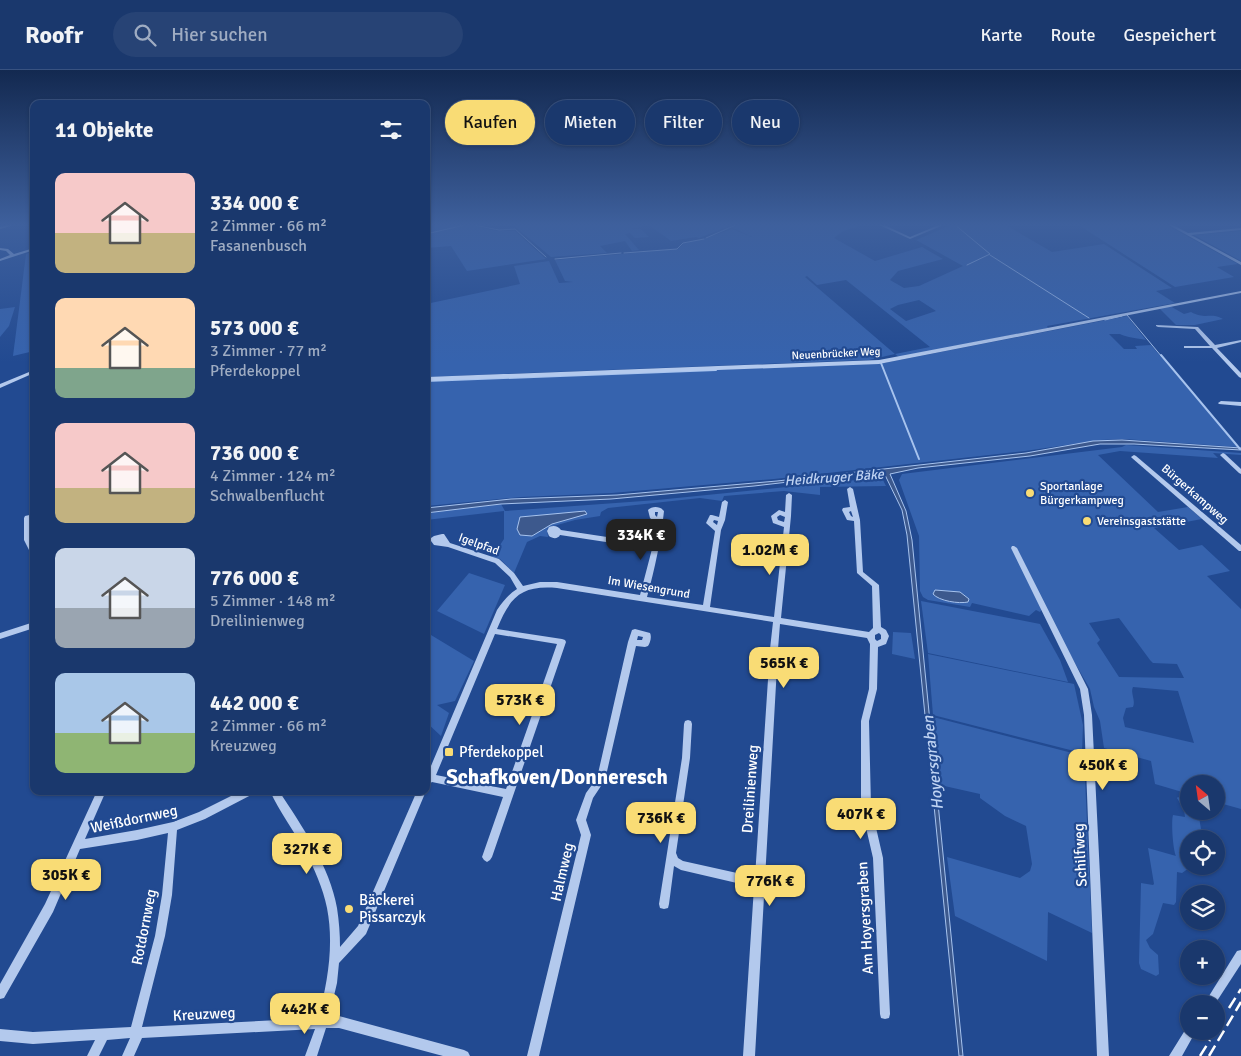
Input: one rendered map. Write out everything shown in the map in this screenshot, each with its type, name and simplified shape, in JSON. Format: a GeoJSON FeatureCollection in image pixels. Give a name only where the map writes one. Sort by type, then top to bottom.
{"type":"FeatureCollection","features":[{"type":"Feature","properties":{"kind":"street","name":"Neuenbrücker Weg"},"geometry":{"type":"LineString","coordinates":[[430,379],[878,362],[1241,292]]}},
{"type":"Feature","properties":{"kind":"street"},"geometry":{"type":"LineString","coordinates":[[1158,326],[1197,329],[1241,376]]}},
{"type":"Feature","properties":{"kind":"street"},"geometry":{"type":"LineString","coordinates":[[1186,347],[1214,346],[1241,341]]}},
{"type":"Feature","properties":{"kind":"street"},"geometry":{"type":"LineString","coordinates":[[1234,369],[1241,369]]}},
{"type":"Feature","properties":{"kind":"street"},"geometry":{"type":"LineString","coordinates":[[0,386],[30,373]]}},
{"type":"Feature","properties":{"kind":"street"},"geometry":{"type":"LineString","coordinates":[[1221,403],[1241,404]]}},
{"type":"Feature","properties":{"kind":"street"},"geometry":{"type":"LineString","coordinates":[[1223,455],[1241,472]]}},
{"type":"Feature","properties":{"kind":"street","name":"Bürgerkampweg"},"geometry":{"type":"LineString","coordinates":[[1134,457],[1241,549]]}},
{"type":"Feature","properties":{"kind":"street","name":"Am Hoyersgraben"},"geometry":{"type":"LineString","coordinates":[[850,489],[854,509],[857,511],[860,573],[876,585],[873,636],[874,689],[865,721],[866,806],[878,858],[885,1014]]}},
{"type":"Feature","properties":{"kind":"street","name":"Dreilinienweg"},"geometry":{"type":"LineString","coordinates":[[749,1056],[777,620],[790,496]]}},
{"type":"Feature","properties":{"kind":"street"},"geometry":{"type":"LineString","coordinates":[[706,609],[718,530],[725,502]]}},
{"type":"Feature","properties":{"kind":"street","name":"Dreilinienweg"},"geometry":{"type":"LineString","coordinates":[[786,524],[776,521],[774,516],[778,512],[788,516]]}},
{"type":"Feature","properties":{"kind":"street"},"geometry":{"type":"LineString","coordinates":[[30,517],[27,518],[30,545]]}},
{"type":"Feature","properties":{"kind":"street"},"geometry":{"type":"LineString","coordinates":[[718,530],[709,522],[710,519],[719,518],[722,520]]}},
{"type":"Feature","properties":{"kind":"street"},"geometry":{"type":"LineString","coordinates":[[643,598],[660,523]]}},
{"type":"Feature","properties":{"kind":"street"},"geometry":{"type":"LineString","coordinates":[[558,532],[655,547]]}},
{"type":"Feature","properties":{"kind":"street","name":"Igelpfad"},"geometry":{"type":"LineString","coordinates":[[448,545],[497,561],[512,575],[521,589]]}},
{"type":"Feature","properties":{"kind":"street","name":"Schilfweg"},"geometry":{"type":"LineString","coordinates":[[1014,548],[1084,689],[1088,715],[1103,1056]]}},
{"type":"Feature","properties":{"kind":"street","name":"Im Wiesengrund"},"geometry":{"type":"LineString","coordinates":[[521,589],[546,583],[873,636]]}},
{"type":"Feature","properties":{"kind":"street"},"geometry":{"type":"LineString","coordinates":[[430,774],[507,600],[521,589]]}},
{"type":"Feature","properties":{"kind":"street"},"geometry":{"type":"LineString","coordinates":[[0,636],[30,626]]}},
{"type":"Feature","properties":{"kind":"street"},"geometry":{"type":"LineString","coordinates":[[488,858],[508,794],[562,642],[493,631]]}},
{"type":"Feature","properties":{"kind":"street","name":"Halmweg"},"geometry":{"type":"LineString","coordinates":[[533,1056],[586,835],[581,820],[589,796],[601,780],[632,642]]}},
{"type":"Feature","properties":{"kind":"street"},"geometry":{"type":"LineString","coordinates":[[664,904],[686,758],[688,724]]}},
{"type":"Feature","properties":{"kind":"street"},"geometry":{"type":"LineString","coordinates":[[430,779],[508,794]]}},
{"type":"Feature","properties":{"kind":"street"},"geometry":{"type":"LineString","coordinates":[[0,994],[36,934],[100,795]]}},
{"type":"Feature","properties":{"kind":"street","name":"Weißdornweg"},"geometry":{"type":"LineString","coordinates":[[78,845],[173,827],[241,795]]}},
{"type":"Feature","properties":{"kind":"street"},"geometry":{"type":"LineString","coordinates":[[276,795],[301,835],[322,877],[332,906],[336,960],[323,1023],[311,1056]]}},
{"type":"Feature","properties":{"kind":"street"},"geometry":{"type":"LineString","coordinates":[[336,960],[362,930],[420,795]]}},
{"type":"Feature","properties":{"kind":"street","name":"Rotdornweg"},"geometry":{"type":"LineString","coordinates":[[128,1056],[137,1032],[160,936],[167,895],[173,827]]}},
{"type":"Feature","properties":{"kind":"street"},"geometry":{"type":"LineString","coordinates":[[671,854],[675,861],[681,865],[759,883]]}},
{"type":"Feature","properties":{"kind":"street"},"geometry":{"type":"LineString","coordinates":[[1215,995],[1241,955]]}},
{"type":"Feature","properties":{"kind":"street","name":"Kreuzweg"},"geometry":{"type":"LineString","coordinates":[[0,1035],[33,1038],[339,1022],[464,1056]]}},
{"type":"Feature","properties":{"kind":"street"},"geometry":{"type":"LineString","coordinates":[[93,1056],[103,1034]]}},
{"type":"Feature","properties":{"kind":"street"},"geometry":{"type":"LineString","coordinates":[[1175,1056],[1185,1040]]}},
{"type":"Feature","properties":{"kind":"shaded area"},"geometry":{"type":"Polygon","coordinates":[[[24,270],[30,270],[30,352],[13,356],[24,270]]]}},
{"type":"Feature","properties":{"kind":"shaded area"},"geometry":{"type":"Polygon","coordinates":[[[515,270],[553,270],[559,283],[573,282],[565,281],[560,270],[902,270],[898,271],[890,280],[904,288],[919,286],[954,270],[1144,270],[1172,288],[1156,291],[1175,303],[1047,326],[1048,328],[899,357],[895,354],[869,360],[430,377],[430,303],[520,284],[515,270]],[[807,276],[805,277],[895,354],[930,347],[846,280],[817,285],[807,276]],[[919,300],[890,309],[906,321],[936,311],[919,300]]]}},
{"type":"Feature","properties":{"kind":"shaded area"},"geometry":{"type":"Polygon","coordinates":[[[1149,270],[1222,270],[1234,277],[1175,287],[1149,270]]]}},
{"type":"Feature","properties":{"kind":"shaded area"},"geometry":{"type":"Polygon","coordinates":[[[1170,306],[1184,314],[1191,312],[1223,319],[1195,325],[1176,325],[1159,308],[1170,306]]]}},
{"type":"Feature","properties":{"kind":"shaded area"},"geometry":{"type":"Polygon","coordinates":[[[15,307],[9,326],[0,337],[0,309],[15,307]]]}},
{"type":"Feature","properties":{"kind":"shaded area"},"geometry":{"type":"Polygon","coordinates":[[[1127,316],[1146,340],[1120,334],[1109,334],[1124,349],[1137,349],[1135,346],[1151,345],[1238,447],[1124,439],[1101,440],[1025,451],[774,479],[612,493],[521,497],[430,506],[430,381],[884,363],[1127,316]]]}},
{"type":"Feature","properties":{"kind":"shaded area"},"geometry":{"type":"Polygon","coordinates":[[[1126,445],[1241,453],[1241,455],[1213,453],[1218,458],[1120,451],[1098,455],[1158,512],[1188,507],[1202,519],[1154,528],[1179,550],[1202,545],[1230,571],[1207,576],[1241,609],[1241,809],[1225,805],[1225,775],[1180,775],[1180,791],[1155,784],[1151,761],[1104,748],[1100,721],[1094,707],[1090,689],[1043,608],[1040,612],[1036,610],[1029,616],[972,603],[970,607],[928,600],[923,597],[920,591],[919,536],[899,480],[902,474],[1126,445]],[[1119,618],[1089,623],[1100,640],[1097,643],[1119,677],[1184,678],[1177,664],[1153,663],[1119,618]],[[1133,687],[1134,704],[1133,707],[1126,708],[1123,718],[1125,727],[1194,743],[1178,691],[1133,687]]]}},
{"type":"Feature","properties":{"kind":"shaded area"},"geometry":{"type":"Polygon","coordinates":[[[876,478],[883,480],[886,486],[820,487],[820,495],[784,491],[724,496],[722,501],[700,498],[608,508],[601,512],[600,516],[550,527],[547,529],[548,537],[540,536],[527,542],[514,573],[500,559],[492,557],[504,539],[504,511],[430,520],[430,513],[501,504],[505,511],[657,500],[876,478]]]}},
{"type":"Feature","properties":{"kind":"shaded area"},"geometry":{"type":"Polygon","coordinates":[[[469,573],[505,585],[484,634],[437,611],[469,573]]]}},
{"type":"Feature","properties":{"kind":"shaded area"},"geometry":{"type":"Polygon","coordinates":[[[921,601],[1040,624],[1060,660],[1068,682],[928,653],[921,601]]]}},
{"type":"Feature","properties":{"kind":"shaded area"},"geometry":{"type":"Polygon","coordinates":[[[893,632],[911,633],[915,659],[892,654],[893,632]]]}},
{"type":"Feature","properties":{"kind":"shaded area"},"geometry":{"type":"Polygon","coordinates":[[[430,634],[474,661],[455,701],[437,705],[449,713],[441,736],[430,726],[430,634]]]}},
{"type":"Feature","properties":{"kind":"shaded area"},"geometry":{"type":"Polygon","coordinates":[[[928,654],[1074,684],[1083,725],[1082,753],[933,715],[928,654]]]}},
{"type":"Feature","properties":{"kind":"shaded area"},"geometry":{"type":"Polygon","coordinates":[[[933,717],[1084,756],[1092,933],[1048,912],[1047,961],[955,916],[947,857],[1020,878],[1030,871],[1032,864],[1026,826],[1005,816],[980,798],[980,794],[940,785],[933,717]]]}},
{"type":"Feature","properties":{"kind":"shaded area"},"geometry":{"type":"Polygon","coordinates":[[[1173,815],[1180,816],[1180,820],[1200,820],[1202,830],[1180,830],[1180,873],[1177,872],[1176,902],[1174,905],[1163,903],[1153,934],[1146,940],[1150,948],[1158,955],[1159,974],[1156,976],[1141,969],[1139,963],[1141,883],[1154,884],[1148,848],[1176,856],[1172,824],[1173,815]]]}},
{"type":"Feature","properties":{"kind":"water","name":"Hoyersgraben"},"geometry":{"type":"Polygon","coordinates":[[[1122,440],[1241,448],[1241,450],[1100,444],[1030,456],[918,468],[890,474],[906,511],[912,540],[963,1056],[959,1056],[907,535],[902,510],[885,475],[874,472],[754,486],[611,499],[501,504],[430,513],[430,508],[511,499],[617,495],[777,481],[1026,453],[1093,441],[1122,440]]]}},
{"type":"Feature","properties":{"kind":"water"},"geometry":{"type":"Polygon","coordinates":[[[585,511],[587,514],[552,524],[532,536],[520,535],[517,529],[520,517],[585,511]]]}},
{"type":"Feature","properties":{"kind":"water"},"geometry":{"type":"Polygon","coordinates":[[[935,590],[960,592],[969,599],[968,602],[964,603],[944,600],[933,594],[935,590]]]}},
{"type":"Feature","properties":{"kind":"waterway"},"geometry":{"type":"LineString","coordinates":[[1014,270],[1089,318]]}},
{"type":"Feature","properties":{"kind":"waterway"},"geometry":{"type":"LineString","coordinates":[[1127,315],[1162,357]]}},
{"type":"Feature","properties":{"kind":"waterway"},"geometry":{"type":"LineString","coordinates":[[1105,320],[1122,316]]}},
{"type":"Feature","properties":{"kind":"waterway"},"geometry":{"type":"LineString","coordinates":[[1161,355],[1240,449]]}},
{"type":"Feature","properties":{"kind":"waterway"},"geometry":{"type":"LineString","coordinates":[[881,363],[919,459]]}},
{"type":"Feature","properties":{"kind":"waterway"},"geometry":{"type":"LineString","coordinates":[[430,381],[716,370]]}},
{"type":"Feature","properties":{"kind":"railway"},"geometry":{"type":"LineString","coordinates":[[1229,1008],[1241,989]]}},
{"type":"Feature","properties":{"kind":"railway"},"geometry":{"type":"LineString","coordinates":[[1209,1056],[1241,1002]]}},
{"type":"Feature","properties":{"kind":"railway"},"geometry":{"type":"LineString","coordinates":[[1200,1056],[1210,1040]]}},
{"type":"Feature","properties":{"kind":"place","name":"Sportanlage Bürgerkampweg"},"geometry":{"type":"Point","coordinates":[1030,493]}},
{"type":"Feature","properties":{"kind":"place","name":"Vereinsgaststätte"},"geometry":{"type":"Point","coordinates":[1087,521]}},
{"type":"Feature","properties":{"kind":"place","name":"Pferdekoppel"},"geometry":{"type":"Point","coordinates":[449,752]}},
{"type":"Feature","properties":{"kind":"place","name":"Bäckerei Pissarczyk"},"geometry":{"type":"Point","coordinates":[349,909]}},
{"type":"Feature","properties":{"kind":"district","name":"Schafkoven/Donneresch"},"geometry":{"type":"Point","coordinates":[557,777]}},
{"type":"Feature","properties":{"kind":"water label","name":"Heidkruger Bäke"},"geometry":{"type":"Point","coordinates":[834,477]}}]}
